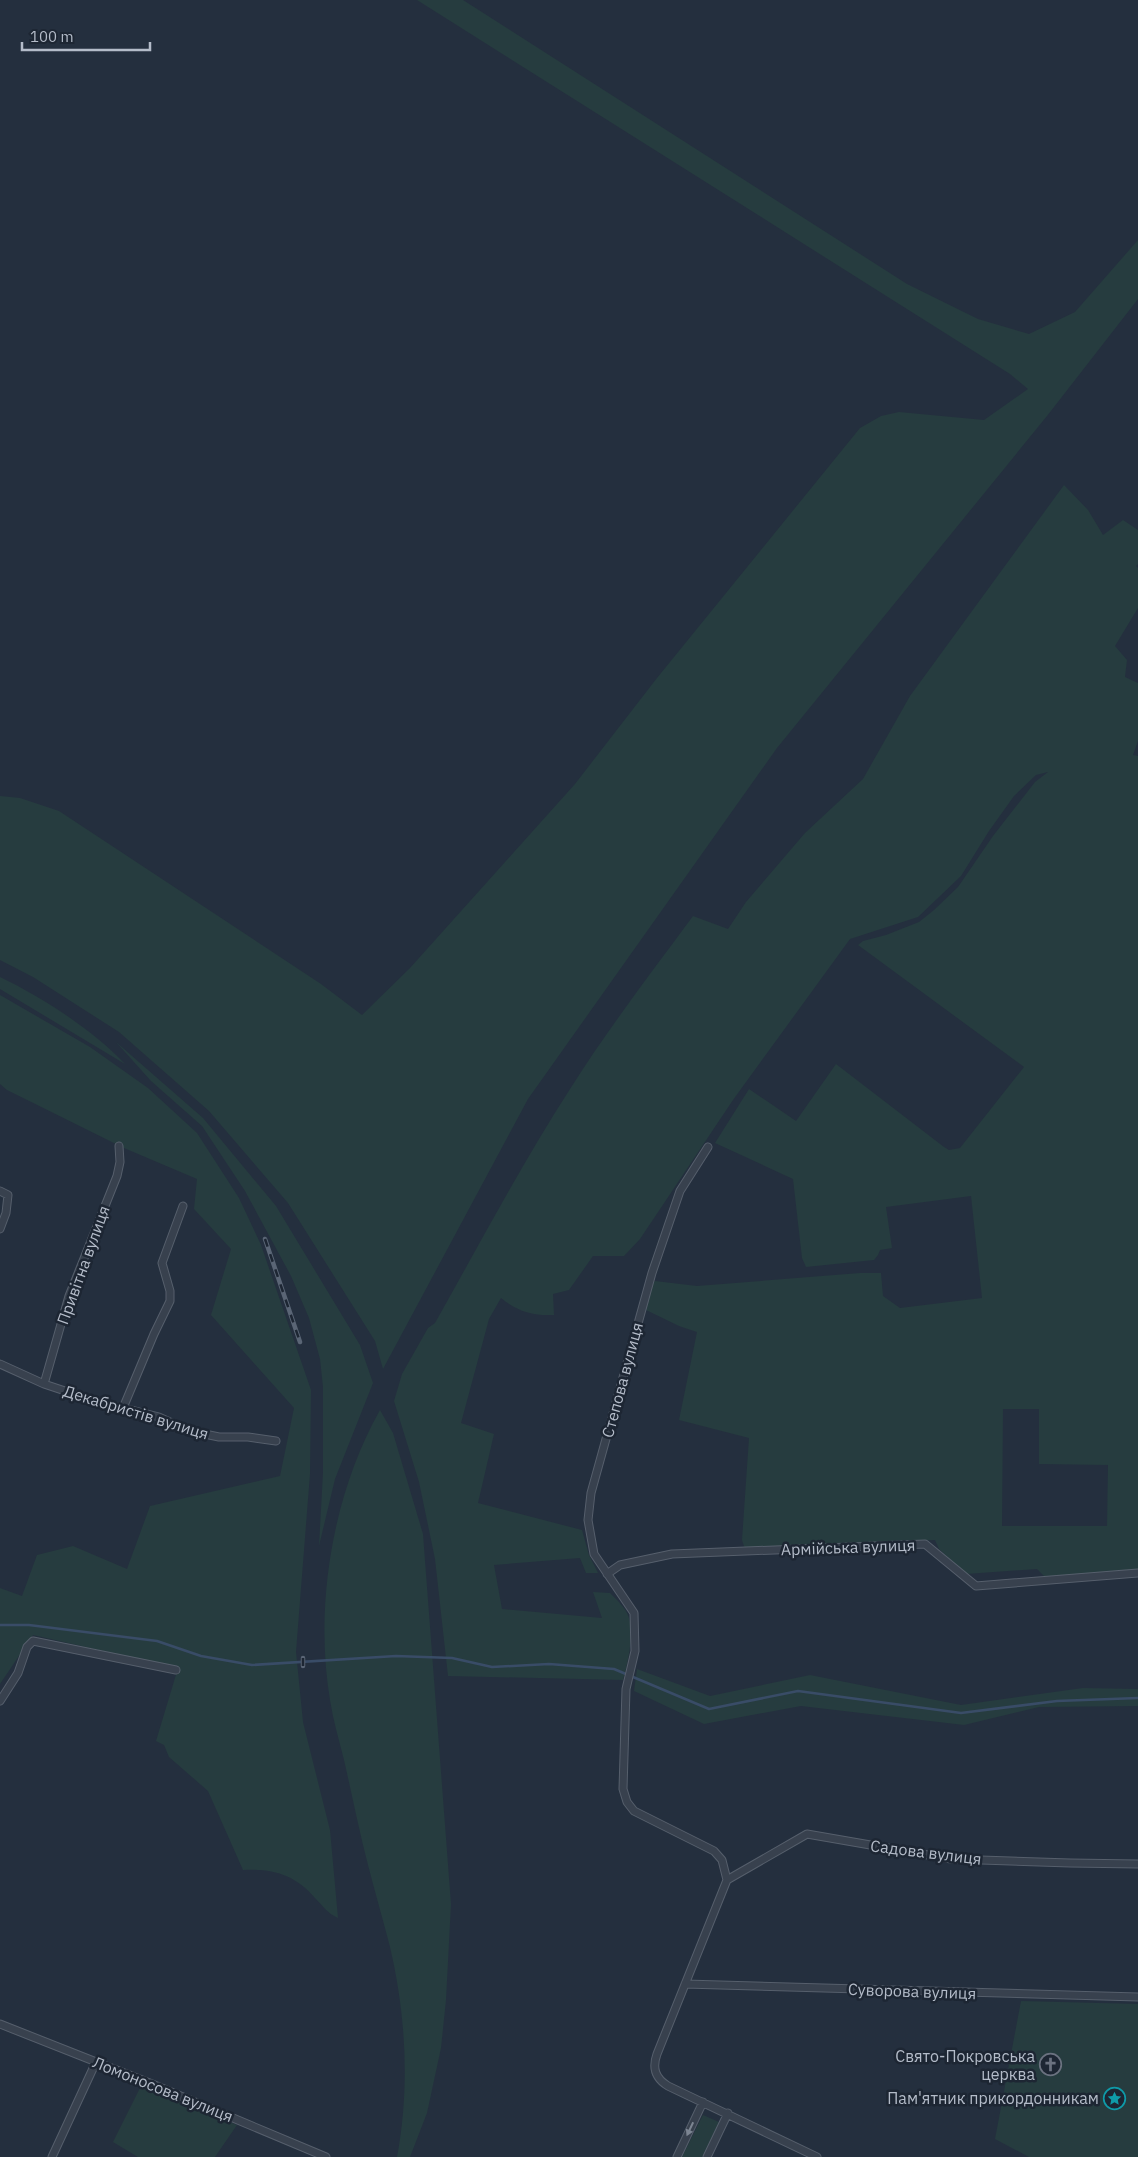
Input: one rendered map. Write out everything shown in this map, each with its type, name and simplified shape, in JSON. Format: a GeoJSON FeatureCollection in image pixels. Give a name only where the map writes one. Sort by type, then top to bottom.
{"type":"FeatureCollection","features":[{"type":"Feature","properties":{"kind":"street","name":"Привітна вулиця"},"geometry":{"type":"LineString","coordinates":[[44,1384],[69,1296],[117,1176],[120,1162],[119,1146]]}},
{"type":"Feature","properties":{"kind":"street","name":"Степова вулиця"},"geometry":{"type":"LineString","coordinates":[[708,1147],[680,1190],[652,1272],[591,1493],[588,1520],[594,1554],[634,1613],[635,1651],[626,1689],[624,1716],[623,1789],[627,1802],[634,1811],[714,1851],[722,1860],[728,1880]]}},
{"type":"Feature","properties":{"kind":"street"},"geometry":{"type":"LineString","coordinates":[[0,1191],[8,1195],[6,1213],[0,1230]]}},
{"type":"Feature","properties":{"kind":"street"},"geometry":{"type":"LineString","coordinates":[[123,1408],[170,1301],[170,1291],[162,1262],[183,1206]]}},
{"type":"Feature","properties":{"kind":"street","name":"Декабристів вулиця"},"geometry":{"type":"LineString","coordinates":[[0,1364],[44,1384],[92,1400],[165,1419],[190,1431],[206,1435],[276,1441]]}},
{"type":"Feature","properties":{"kind":"street","name":"Армійська вулиця"},"geometry":{"type":"LineString","coordinates":[[607,1574],[620,1564],[672,1554],[925,1544],[976,1586],[1138,1573]]}},
{"type":"Feature","properties":{"kind":"street"},"geometry":{"type":"LineString","coordinates":[[0,1702],[18,1672],[27,1647],[33,1641],[176,1670]]}},
{"type":"Feature","properties":{"kind":"street","name":"Садова вулиця"},"geometry":{"type":"LineString","coordinates":[[728,1880],[807,1834],[952,1859],[1070,1864],[1138,1864]]}},
{"type":"Feature","properties":{"kind":"street"},"geometry":{"type":"LineString","coordinates":[[728,1880],[657,2054],[654,2068],[658,2078],[664,2084],[817,2157]]}},
{"type":"Feature","properties":{"kind":"street","name":"Суворова вулиця"},"geometry":{"type":"LineString","coordinates":[[685,1984],[1138,1997]]}},
{"type":"Feature","properties":{"kind":"street","name":"Ломоносова вулиця"},"geometry":{"type":"LineString","coordinates":[[0,2024],[326,2157]]}},
{"type":"Feature","properties":{"kind":"street"},"geometry":{"type":"LineString","coordinates":[[52,2157],[96,2062]]}},
{"type":"Feature","properties":{"kind":"street"},"geometry":{"type":"LineString","coordinates":[[677,2157],[703,2102]]}},
{"type":"Feature","properties":{"kind":"street"},"geometry":{"type":"LineString","coordinates":[[707,2157],[728,2113]]}},
{"type":"Feature","properties":{"kind":"green space"},"geometry":{"type":"Polygon","coordinates":[[[417,0],[463,0],[907,284],[978,319],[1029,334],[1075,312],[1138,240],[1138,299],[1047,416],[777,748],[528,1099],[383,1369],[375,1341],[288,1203],[209,1111],[119,1032],[33,977],[0,960],[0,796],[20,798],[59,811],[321,984],[362,1015],[410,968],[575,784],[657,678],[860,428],[881,416],[899,412],[984,420],[1028,389],[1010,374],[417,0]]]}},
{"type":"Feature","properties":{"kind":"green space"},"geometry":{"type":"Polygon","coordinates":[[[1064,485],[1088,510],[1103,535],[1123,520],[1138,530],[1138,564],[1136,566],[1138,568],[1138,608],[1115,646],[1127,660],[1125,677],[1138,683],[1138,741],[1133,755],[1138,756],[1138,1571],[1047,1579],[1037,1569],[966,1574],[939,1549],[935,1540],[745,1549],[742,1540],[749,1438],[679,1420],[697,1332],[679,1326],[646,1310],[651,1286],[655,1281],[697,1286],[860,1273],[881,1273],[883,1296],[900,1308],[982,1298],[971,1196],[886,1207],[892,1248],[880,1250],[874,1260],[806,1267],[802,1258],[793,1179],[715,1143],[749,1089],[796,1121],[836,1064],[944,1147],[949,1150],[960,1148],[1024,1067],[858,945],[863,941],[886,935],[919,922],[934,910],[958,887],[993,836],[1035,782],[1048,772],[1036,775],[1014,796],[989,831],[961,876],[918,917],[850,939],[733,1100],[640,1239],[624,1256],[593,1256],[569,1290],[553,1294],[554,1315],[539,1315],[525,1312],[501,1298],[489,1319],[461,1423],[494,1434],[478,1503],[582,1530],[589,1555],[598,1573],[586,1573],[580,1558],[494,1565],[502,1609],[602,1618],[593,1592],[610,1593],[628,1614],[631,1633],[630,1649],[623,1680],[448,1676],[435,1559],[419,1482],[394,1401],[402,1374],[428,1328],[435,1323],[517,1176],[570,1089],[615,1023],[693,916],[728,929],[746,902],[805,833],[863,779],[910,696],[1064,485]],[[1003,1409],[1002,1526],[1107,1526],[1108,1465],[1039,1464],[1039,1409],[1003,1409]]]}},
{"type":"Feature","properties":{"kind":"green space"},"geometry":{"type":"Polygon","coordinates":[[[0,977],[33,994],[66,1015],[98,1039],[125,1064],[0,989],[0,977]]]}},
{"type":"Feature","properties":{"kind":"green space"},"geometry":{"type":"Polygon","coordinates":[[[0,995],[90,1047],[148,1088],[197,1133],[239,1198],[261,1245],[311,1390],[310,1474],[296,1652],[303,1722],[330,1830],[338,1918],[328,1912],[308,1890],[292,1879],[264,1870],[243,1870],[208,1791],[169,1757],[164,1745],[156,1741],[178,1668],[33,1635],[0,1684],[0,1588],[22,1596],[37,1555],[73,1546],[127,1569],[150,1506],[280,1476],[294,1408],[211,1315],[231,1249],[194,1209],[197,1179],[124,1148],[7,1090],[0,1084],[0,995]]]}},
{"type":"Feature","properties":{"kind":"green space"},"geometry":{"type":"Polygon","coordinates":[[[116,1042],[203,1118],[276,1206],[360,1345],[373,1383],[335,1479],[319,1546],[323,1472],[323,1387],[320,1359],[309,1318],[291,1276],[245,1191],[202,1126],[151,1081],[116,1042]]]}},
{"type":"Feature","properties":{"kind":"green space"},"geometry":{"type":"Polygon","coordinates":[[[380,1410],[393,1433],[423,1534],[451,1904],[446,2000],[441,2048],[427,2113],[410,2157],[397,2157],[404,2105],[405,2078],[400,1999],[390,1947],[334,1722],[326,1664],[324,1626],[331,1550],[339,1513],[350,1477],[364,1442],[380,1410]]]}},
{"type":"Feature","properties":{"kind":"green space"},"geometry":{"type":"Polygon","coordinates":[[[637,1669],[710,1696],[810,1675],[961,1705],[1083,1688],[1138,1689],[1138,1706],[1039,1707],[964,1725],[801,1706],[704,1724],[634,1691],[637,1669]]]}},
{"type":"Feature","properties":{"kind":"green space"},"geometry":{"type":"Polygon","coordinates":[[[1021,2001],[1138,2004],[1138,2157],[1029,2157],[995,2139],[1021,2001]]]}},
{"type":"Feature","properties":{"kind":"green space"},"geometry":{"type":"Polygon","coordinates":[[[141,2086],[237,2125],[215,2157],[138,2157],[113,2142],[141,2086]]]}},
{"type":"Feature","properties":{"kind":"green space"},"geometry":{"type":"Polygon","coordinates":[[[703,2115],[719,2122],[702,2157],[682,2157],[703,2115]]]}},
{"type":"Feature","properties":{"kind":"waterway"},"geometry":{"type":"LineString","coordinates":[[0,1625],[29,1625],[157,1641],[201,1656],[252,1665],[396,1656],[452,1658],[492,1667],[549,1664],[614,1669],[709,1709],[798,1691],[961,1713],[1057,1701],[1138,1698]]}},
{"type":"Feature","properties":{"kind":"railway"},"geometry":{"type":"LineString","coordinates":[[265,1239],[300,1342]]}},
{"type":"Feature","properties":{"kind":"railway"},"geometry":{"type":"LineString","coordinates":[[303,1658],[303,1666]]}},
{"type":"Feature","properties":{"kind":"place","name":"Свято-Покровська церква"},"geometry":{"type":"Point","coordinates":[1051,2065]}},
{"type":"Feature","properties":{"kind":"place","name":"Пам'ятник прикордонникам"},"geometry":{"type":"Point","coordinates":[1115,2098]}}]}
